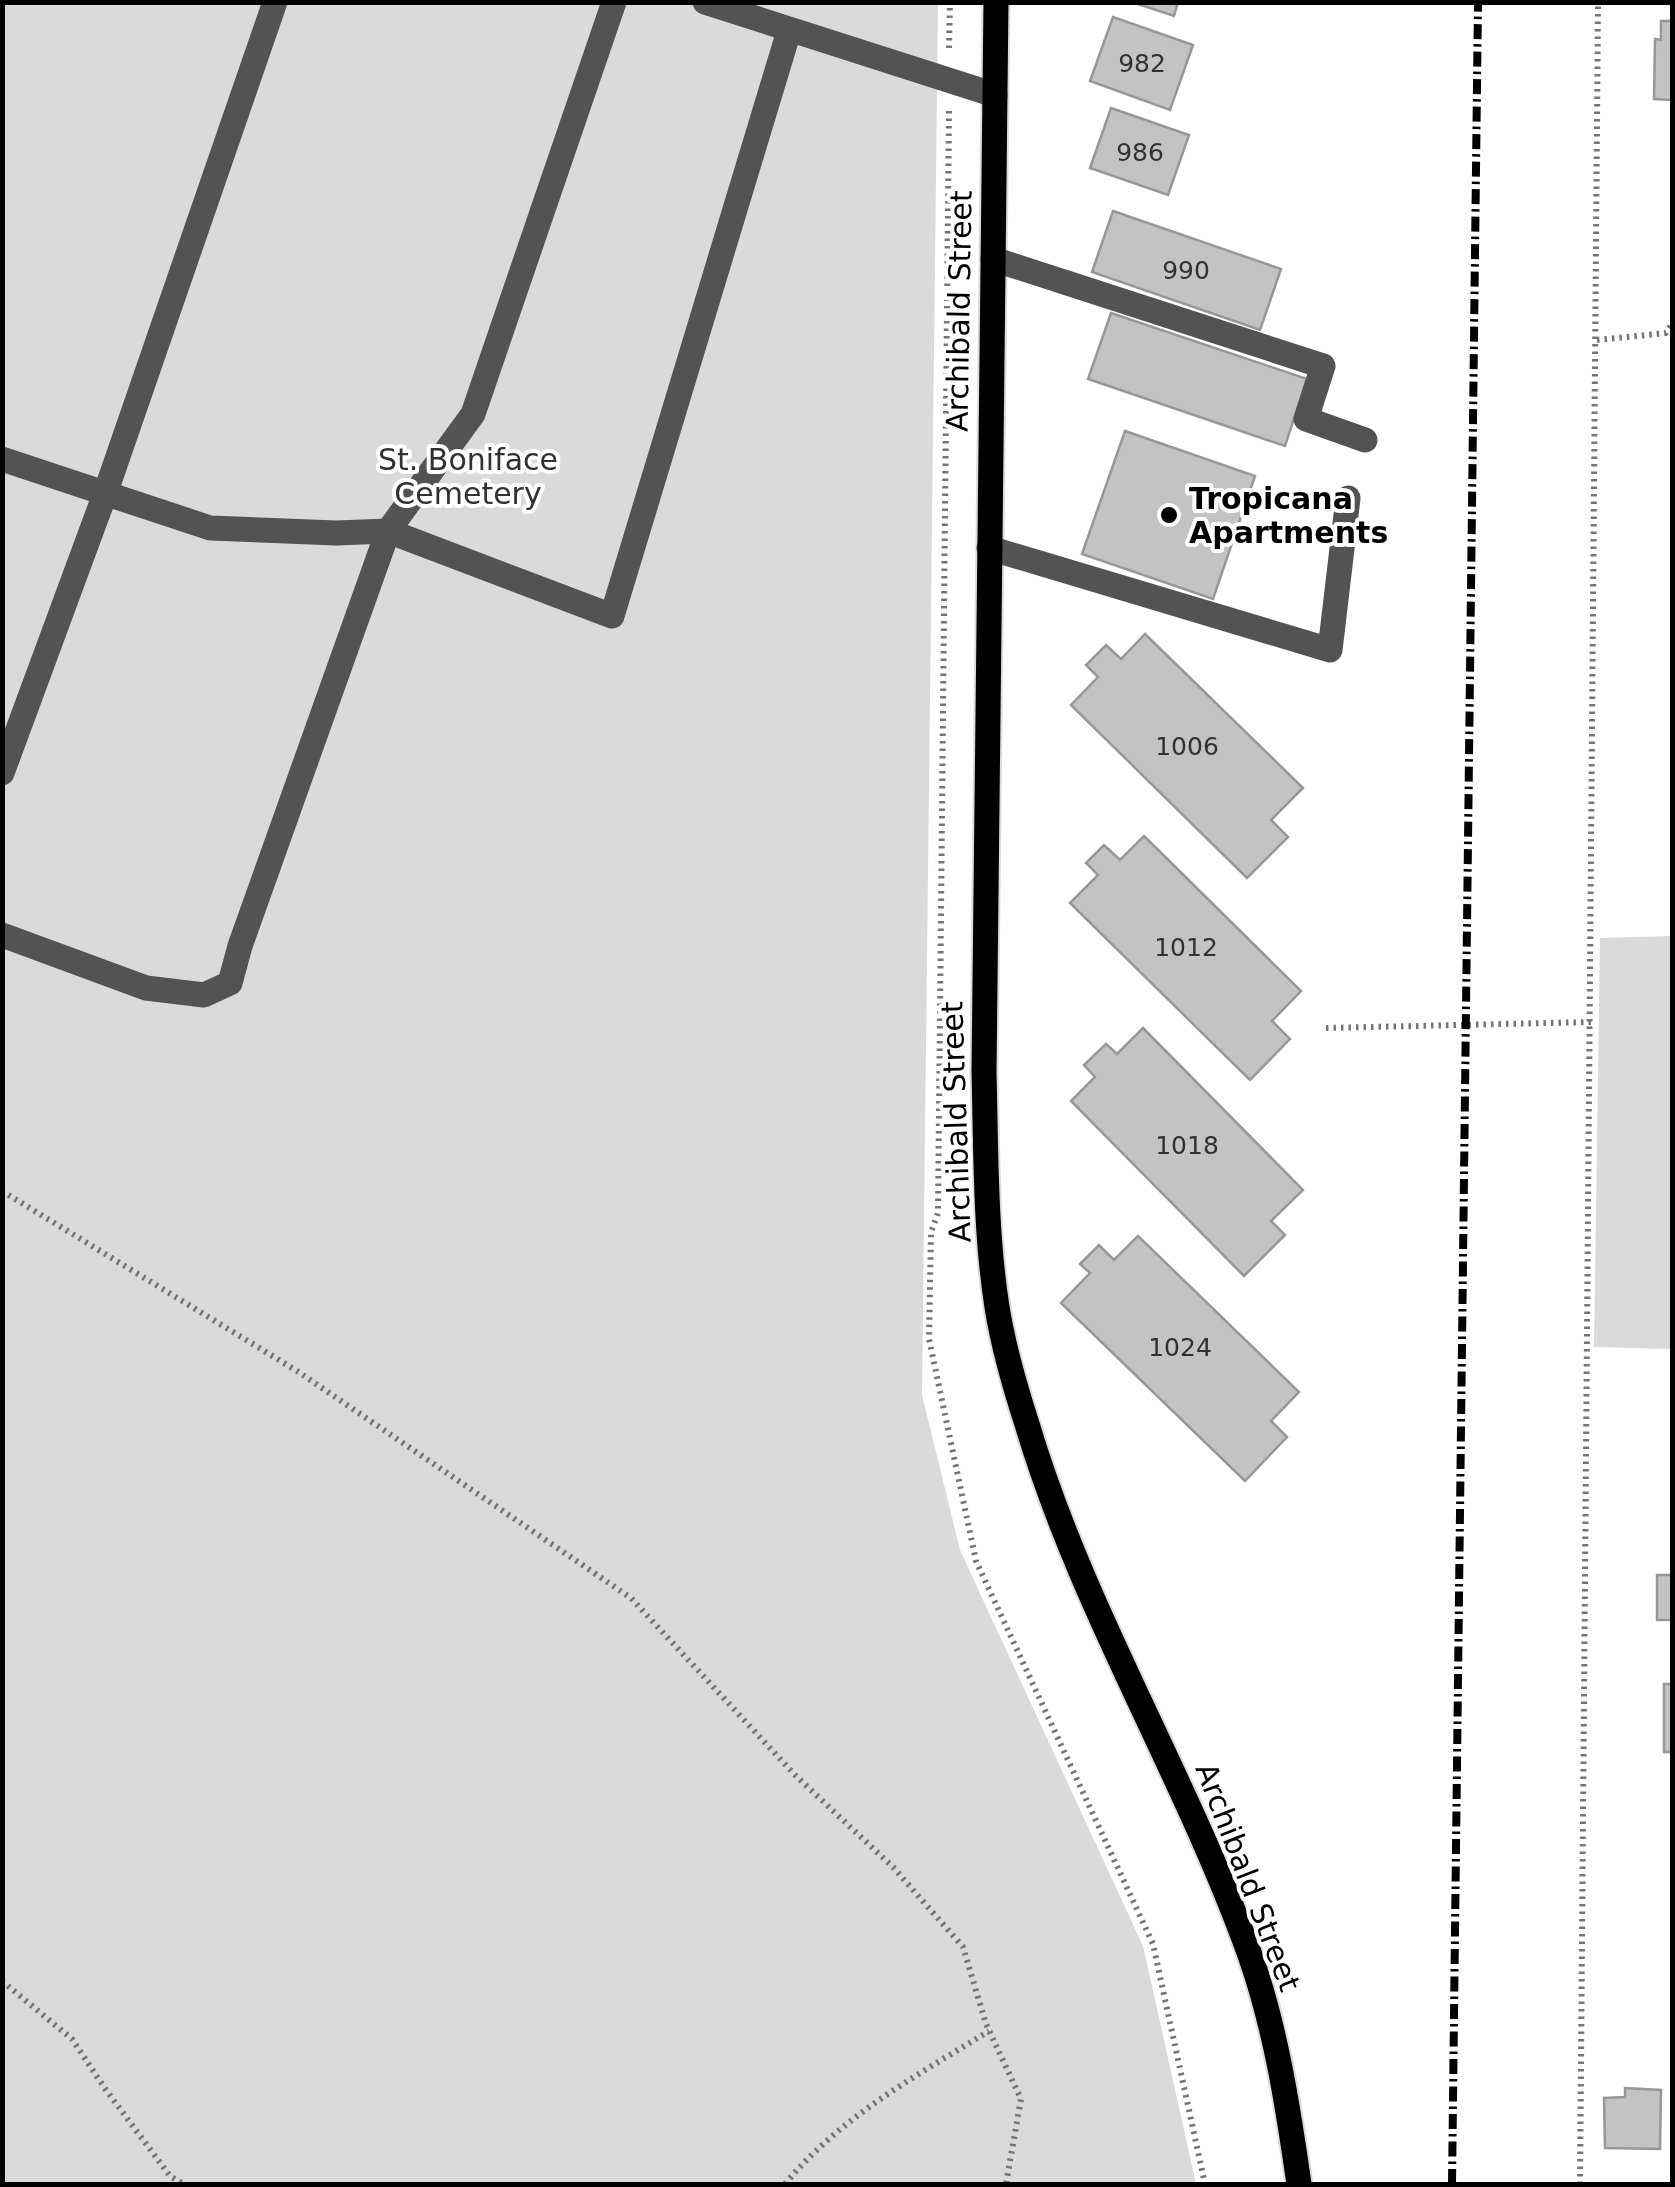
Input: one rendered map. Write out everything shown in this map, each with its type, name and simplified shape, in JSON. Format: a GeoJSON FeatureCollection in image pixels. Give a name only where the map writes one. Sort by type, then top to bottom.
{"type":"FeatureCollection","features":[{"type":"Feature","properties":{"kind":"main road","name":"Archibald Street"},"geometry":{"type":"LineString","coordinates":[[996,2],[984,1072],[987,1186],[997,1308],[1026,1424],[1064,1535],[1212,1858],[1251,1958],[1284,2076],[1299,2184]]}},
{"type":"Feature","properties":{"kind":"lane"},"geometry":{"type":"LineString","coordinates":[[2,773],[105,494],[275,2]]}},
{"type":"Feature","properties":{"kind":"lane"},"geometry":{"type":"LineString","coordinates":[[2,935],[146,988],[204,995],[230,983],[388,531],[473,414],[614,2]]}},
{"type":"Feature","properties":{"kind":"lane"},"geometry":{"type":"LineString","coordinates":[[706,2],[995,95]]}},
{"type":"Feature","properties":{"kind":"lane"},"geometry":{"type":"LineString","coordinates":[[2,459],[210,528],[336,534],[388,531],[612,616],[789,31]]}},
{"type":"Feature","properties":{"kind":"lane"},"geometry":{"type":"LineString","coordinates":[[992,259],[1323,366],[1306,419],[1365,440]]}},
{"type":"Feature","properties":{"kind":"lane"},"geometry":{"type":"LineString","coordinates":[[988,548],[1330,650],[1348,498]]}},
{"type":"Feature","properties":{"kind":"path"},"geometry":{"type":"LineString","coordinates":[[1580,2184],[1598,2]]}},
{"type":"Feature","properties":{"kind":"path"},"geometry":{"type":"LineString","coordinates":[[1666,333],[1672,323]]}},
{"type":"Feature","properties":{"kind":"path"},"geometry":{"type":"LineString","coordinates":[[1597,340],[1666,333]]}},
{"type":"Feature","properties":{"kind":"path"},"geometry":{"type":"LineString","coordinates":[[1666,333],[1672,340]]}},
{"type":"Feature","properties":{"kind":"path"},"geometry":{"type":"LineString","coordinates":[[1326,1028],[1591,1022]]}},
{"type":"Feature","properties":{"kind":"path"},"geometry":{"type":"LineString","coordinates":[[2,1191],[298,1371],[631,1598],[796,1776],[893,1866],[963,1947],[990,2031],[1021,2099],[1006,2184]]}},
{"type":"Feature","properties":{"kind":"path"},"geometry":{"type":"LineString","coordinates":[[2,1981],[72,2039],[170,2176],[184,2184]]}},
{"type":"Feature","properties":{"kind":"path"},"geometry":{"type":"LineString","coordinates":[[785,2184],[807,2158],[863,2110],[990,2031]]}},
{"type":"Feature","properties":{"kind":"green space","name":"St. Boniface Cemetery"},"geometry":{"type":"Polygon","coordinates":[[[3,3],[938,3],[922,1395],[960,1550],[1143,1946],[1196,2184],[3,2184],[3,3]]]}},
{"type":"Feature","properties":{"kind":"green space"},"geometry":{"type":"Polygon","coordinates":[[[1672,936],[1672,1349],[1594,1347],[1600,938],[1672,936]]]}},
{"type":"Feature","properties":{"kind":"building"},"geometry":{"type":"Polygon","coordinates":[[[1132,2],[1178,2],[1174,16],[1132,2]]]}},
{"type":"Feature","properties":{"kind":"building"},"geometry":{"type":"Polygon","coordinates":[[[1113,17],[1193,45],[1170,110],[1090,81],[1113,17]]]}},
{"type":"Feature","properties":{"kind":"building"},"geometry":{"type":"Polygon","coordinates":[[[1661,21],[1672,21],[1672,100],[1654,99],[1655,39],[1661,40],[1661,21]]]}},
{"type":"Feature","properties":{"kind":"building"},"geometry":{"type":"Polygon","coordinates":[[[1111,108],[1189,135],[1168,195],[1090,168],[1111,108]]]}},
{"type":"Feature","properties":{"kind":"building"},"geometry":{"type":"Polygon","coordinates":[[[1113,211],[1281,269],[1260,330],[1092,272],[1113,211]]]}},
{"type":"Feature","properties":{"kind":"building"},"geometry":{"type":"Polygon","coordinates":[[[1111,313],[1307,379],[1285,446],[1088,379],[1111,313]]]}},
{"type":"Feature","properties":{"kind":"building","name":"Tropicana Apartments"},"geometry":{"type":"Polygon","coordinates":[[[1125,431],[1255,476],[1213,599],[1082,554],[1125,431]]]}},
{"type":"Feature","properties":{"kind":"building"},"geometry":{"type":"Polygon","coordinates":[[[1145,634],[1303,788],[1271,820],[1288,837],[1247,878],[1071,705],[1098,677],[1086,665],[1106,645],[1121,659],[1145,634]]]}},
{"type":"Feature","properties":{"kind":"building"},"geometry":{"type":"Polygon","coordinates":[[[1144,836],[1301,991],[1272,1021],[1290,1039],[1250,1080],[1070,903],[1098,875],[1086,863],[1104,845],[1120,860],[1144,836]]]}},
{"type":"Feature","properties":{"kind":"building"},"geometry":{"type":"Polygon","coordinates":[[[1143,1028],[1303,1190],[1271,1221],[1285,1235],[1244,1276],[1071,1101],[1095,1077],[1084,1065],[1106,1044],[1117,1054],[1143,1028]]]}},
{"type":"Feature","properties":{"kind":"building"},"geometry":{"type":"Polygon","coordinates":[[[1138,1236],[1299,1392],[1271,1421],[1287,1437],[1245,1481],[1061,1303],[1090,1273],[1080,1264],[1099,1245],[1114,1260],[1138,1236]]]}},
{"type":"Feature","properties":{"kind":"building"},"geometry":{"type":"Polygon","coordinates":[[[1657,1575],[1672,1575],[1672,1620],[1657,1620],[1657,1575]]]}},
{"type":"Feature","properties":{"kind":"building"},"geometry":{"type":"Polygon","coordinates":[[[1664,1684],[1672,1684],[1672,1752],[1664,1752],[1664,1684]]]}},
{"type":"Feature","properties":{"kind":"building"},"geometry":{"type":"Polygon","coordinates":[[[1625,2088],[1661,2090],[1660,2149],[1605,2148],[1604,2098],[1625,2097],[1625,2088]]]}},
{"type":"Feature","properties":{"kind":"railway"},"geometry":{"type":"LineString","coordinates":[[1452,2184],[1478,2]]}},
{"type":"Feature","properties":{"kind":"place","name":"Tropicana Apartments"},"geometry":{"type":"Point","coordinates":[1169,515]}}]}
